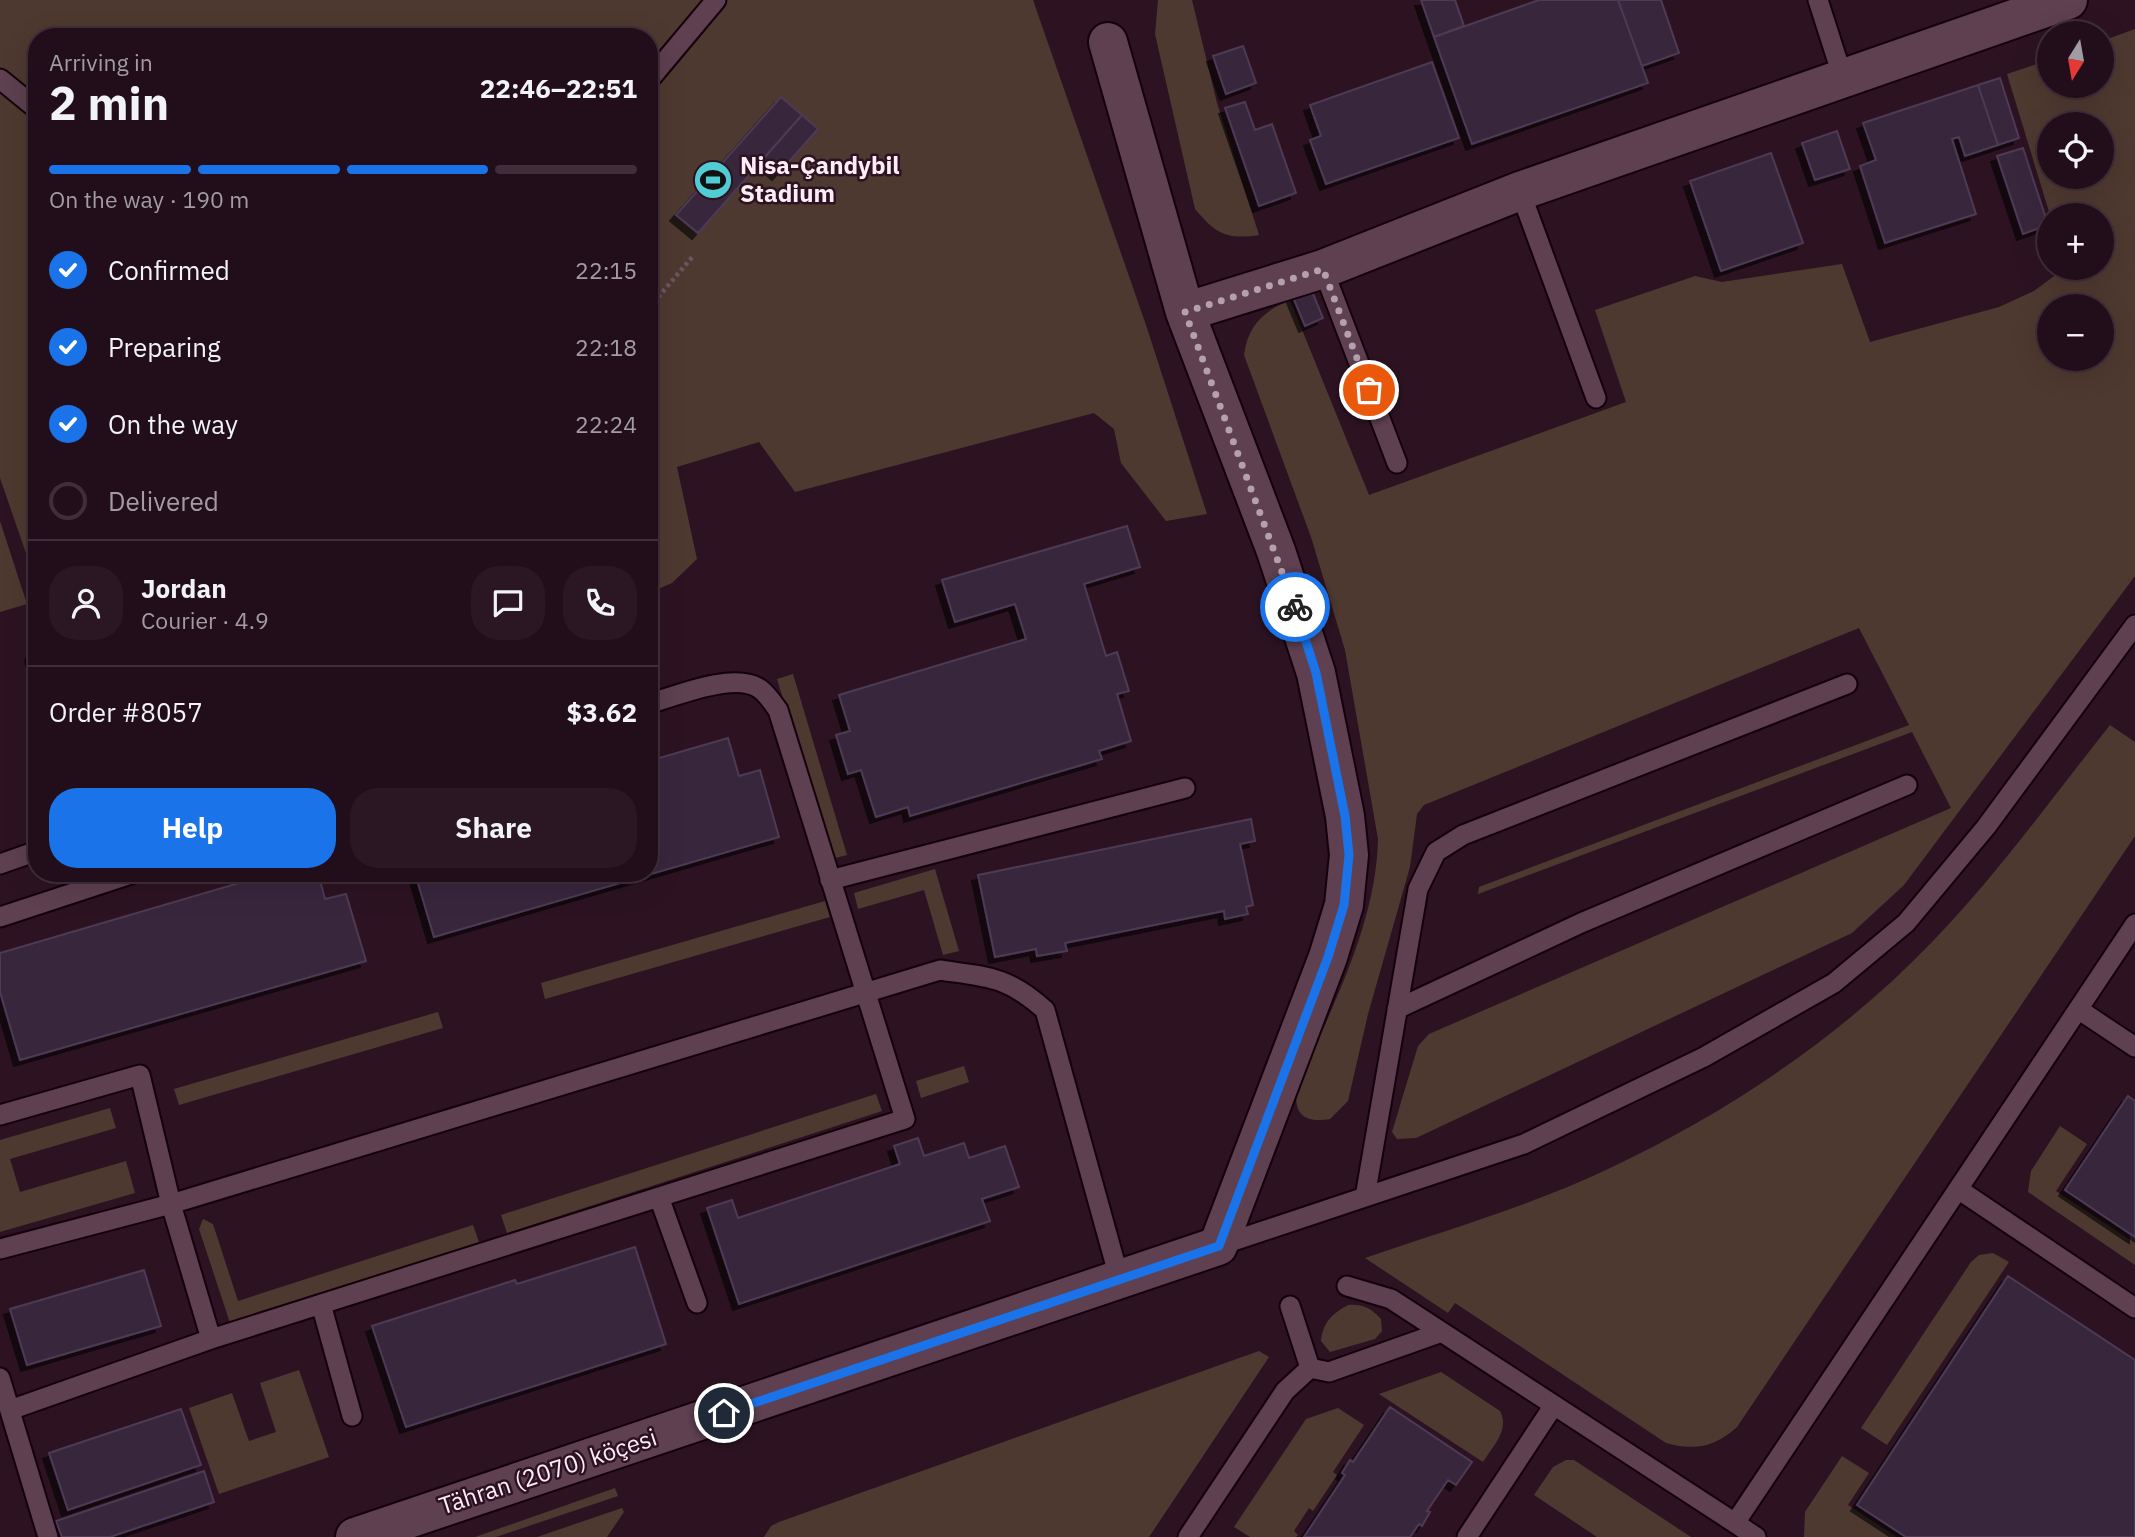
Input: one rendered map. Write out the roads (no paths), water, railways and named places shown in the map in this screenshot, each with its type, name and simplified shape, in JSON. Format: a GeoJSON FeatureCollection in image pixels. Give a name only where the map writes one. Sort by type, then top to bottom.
{"type":"FeatureCollection","features":[{"type":"Feature","properties":{"kind":"street"},"geometry":{"type":"LineString","coordinates":[[1185,312],[1323,269],[1520,191],[1843,78],[1997,12],[2068,0]]}},
{"type":"Feature","properties":{"kind":"street"},"geometry":{"type":"LineString","coordinates":[[1108,42],[1185,312],[1276,551],[1316,673],[1345,816],[1349,855],[1344,905],[1328,957],[1219,1246]]}},
{"type":"Feature","properties":{"kind":"street","name":"Tähran (2070) köçesi"},"geometry":{"type":"LineString","coordinates":[[355,1537],[1219,1246]]}},
{"type":"Feature","properties":{"kind":"lane"},"geometry":{"type":"LineString","coordinates":[[658,69],[716,0]]}},
{"type":"Feature","properties":{"kind":"lane"},"geometry":{"type":"LineString","coordinates":[[1818,0],[1843,78]]}},
{"type":"Feature","properties":{"kind":"lane"},"geometry":{"type":"LineString","coordinates":[[0,79],[28,102]]}},
{"type":"Feature","properties":{"kind":"lane"},"geometry":{"type":"LineString","coordinates":[[1520,191],[1596,398]]}},
{"type":"Feature","properties":{"kind":"lane"},"geometry":{"type":"LineString","coordinates":[[1323,269],[1397,463]]}},
{"type":"Feature","properties":{"kind":"lane"},"geometry":{"type":"LineString","coordinates":[[1219,1246],[1524,1144],[1704,1057],[1834,983],[1906,923],[1986,827],[2135,625]]}},
{"type":"Feature","properties":{"kind":"lane"},"geometry":{"type":"LineString","coordinates":[[9,1410],[211,1339],[905,1119],[778,710],[760,688],[742,682],[722,684],[658,702]]}},
{"type":"Feature","properties":{"kind":"lane"},"geometry":{"type":"LineString","coordinates":[[1365,1197],[1418,889],[1436,852],[1464,835],[1847,684]]}},
{"type":"Feature","properties":{"kind":"lane"},"geometry":{"type":"LineString","coordinates":[[1397,1009],[1581,923],[1907,785]]}},
{"type":"Feature","properties":{"kind":"lane"},"geometry":{"type":"LineString","coordinates":[[830,880],[1185,788]]}},
{"type":"Feature","properties":{"kind":"lane"},"geometry":{"type":"LineString","coordinates":[[0,864],[28,854]]}},
{"type":"Feature","properties":{"kind":"lane"},"geometry":{"type":"LineString","coordinates":[[0,917],[107,882]]}},
{"type":"Feature","properties":{"kind":"lane"},"geometry":{"type":"LineString","coordinates":[[1348,1286],[1391,1299],[1747,1533],[1958,1189],[2135,924]]}},
{"type":"Feature","properties":{"kind":"lane"},"geometry":{"type":"LineString","coordinates":[[0,1249],[171,1204],[940,970],[996,978],[1021,989],[1045,1010],[1120,1281]]}},
{"type":"Feature","properties":{"kind":"lane"},"geometry":{"type":"LineString","coordinates":[[2078,1009],[2135,1047]]}},
{"type":"Feature","properties":{"kind":"lane"},"geometry":{"type":"LineString","coordinates":[[0,1115],[140,1075],[171,1204],[211,1339]]}},
{"type":"Feature","properties":{"kind":"lane"},"geometry":{"type":"LineString","coordinates":[[1958,1189],[2135,1308]]}},
{"type":"Feature","properties":{"kind":"lane"},"geometry":{"type":"LineString","coordinates":[[659,1197],[697,1303]]}},
{"type":"Feature","properties":{"kind":"lane"},"geometry":{"type":"LineString","coordinates":[[320,1304],[352,1416]]}},
{"type":"Feature","properties":{"kind":"lane"},"geometry":{"type":"LineString","coordinates":[[1290,1306],[1310,1368]]}},
{"type":"Feature","properties":{"kind":"lane"},"geometry":{"type":"LineString","coordinates":[[1310,1368],[1329,1372],[1442,1332]]}},
{"type":"Feature","properties":{"kind":"lane"},"geometry":{"type":"LineString","coordinates":[[1188,1537],[1285,1391],[1310,1368]]}},
{"type":"Feature","properties":{"kind":"lane"},"geometry":{"type":"LineString","coordinates":[[0,1378],[48,1537]]}},
{"type":"Feature","properties":{"kind":"lane"},"geometry":{"type":"LineString","coordinates":[[1467,1537],[1554,1405]]}},
{"type":"Feature","properties":{"kind":"place","name":"Nisa-Çandybil Stadium"},"geometry":{"type":"Point","coordinates":[713,180]}}]}
